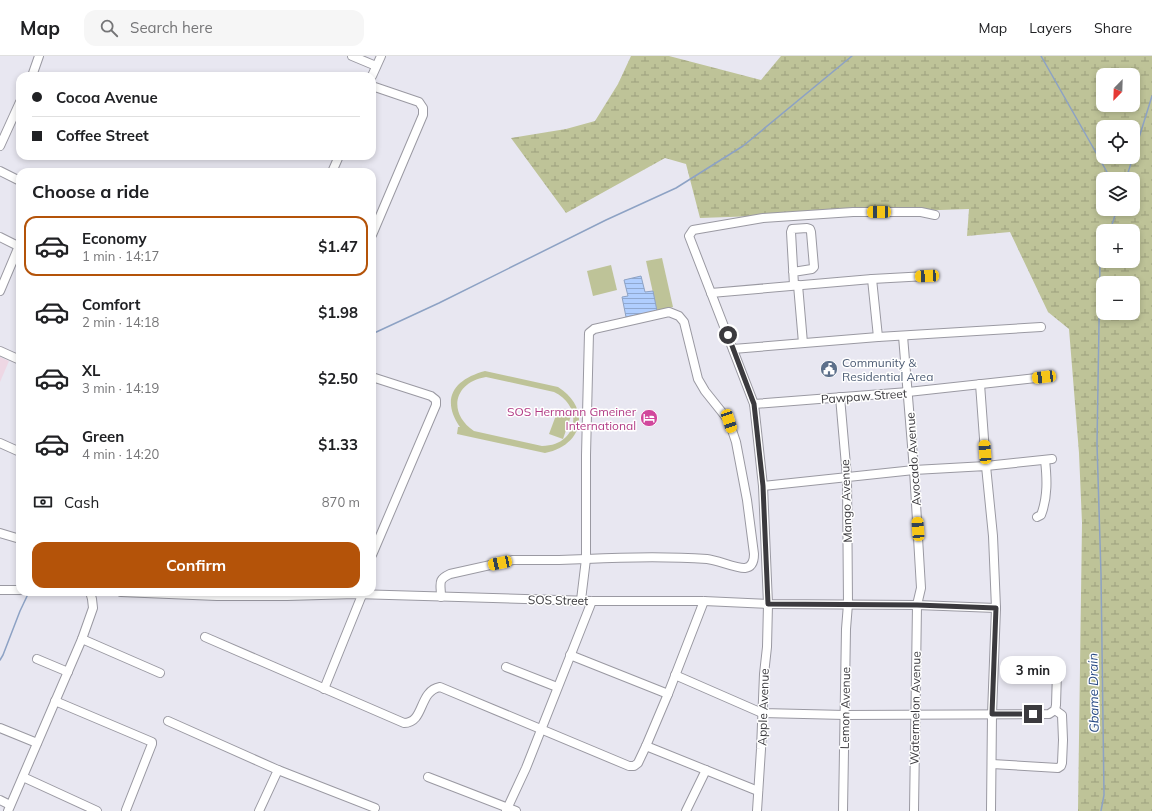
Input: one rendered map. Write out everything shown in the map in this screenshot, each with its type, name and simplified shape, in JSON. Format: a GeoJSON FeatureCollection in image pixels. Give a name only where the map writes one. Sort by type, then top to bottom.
{"type":"FeatureCollection","features":[{"type":"Feature","properties":{"kind":"street"},"geometry":{"type":"LineString","coordinates":[[33,72],[39,56]]}},
{"type":"Feature","properties":{"kind":"street"},"geometry":{"type":"LineString","coordinates":[[352,56],[376,66]]}},
{"type":"Feature","properties":{"kind":"street"},"geometry":{"type":"LineString","coordinates":[[374,72],[381,56]]}},
{"type":"Feature","properties":{"kind":"street"},"geometry":{"type":"LineString","coordinates":[[376,87],[419,102],[423,108],[423,115],[376,226]]}},
{"type":"Feature","properties":{"kind":"street"},"geometry":{"type":"LineString","coordinates":[[0,146],[16,111]]}},
{"type":"Feature","properties":{"kind":"street"},"geometry":{"type":"LineString","coordinates":[[0,171],[16,179]]}},
{"type":"Feature","properties":{"kind":"street","name":"Apple Avenue"},"geometry":{"type":"LineString","coordinates":[[757,811],[762,749],[762,713],[768,604],[763,486],[754,404],[689,236],[693,230],[763,218],[853,212],[921,212],[935,216]]}},
{"type":"Feature","properties":{"kind":"street"},"geometry":{"type":"LineString","coordinates":[[793,272],[814,268],[810,229],[792,229],[791,232],[793,272],[803,343]]}},
{"type":"Feature","properties":{"kind":"street"},"geometry":{"type":"LineString","coordinates":[[0,237],[16,244]]}},
{"type":"Feature","properties":{"kind":"street"},"geometry":{"type":"LineString","coordinates":[[0,291],[16,255]]}},
{"type":"Feature","properties":{"kind":"street"},"geometry":{"type":"LineString","coordinates":[[711,293],[872,279],[927,276]]}},
{"type":"Feature","properties":{"kind":"street"},"geometry":{"type":"LineString","coordinates":[[872,279],[878,337]]}},
{"type":"Feature","properties":{"kind":"street"},"geometry":{"type":"LineString","coordinates":[[441,597],[440,580],[442,578],[450,574],[513,560],[559,560],[586,559],[630,557],[703,559],[715,560],[745,568],[751,566],[754,561],[754,554],[747,500],[736,442],[729,421],[705,391],[698,379],[684,322],[674,313],[669,312],[594,329],[589,333],[586,455],[586,559],[581,600]]}},
{"type":"Feature","properties":{"kind":"street"},"geometry":{"type":"LineString","coordinates":[[733,349],[878,337],[1041,327]]}},
{"type":"Feature","properties":{"kind":"street","name":"Avocado Avenue"},"geometry":{"type":"LineString","coordinates":[[903,336],[914,470],[921,588],[917,605]]}},
{"type":"Feature","properties":{"kind":"street"},"geometry":{"type":"LineString","coordinates":[[0,352],[16,358]]}},
{"type":"Feature","properties":{"kind":"street","name":"Pawpaw Street"},"geometry":{"type":"LineString","coordinates":[[754,404],[908,392],[1044,377]]}},
{"type":"Feature","properties":{"kind":"street"},"geometry":{"type":"LineString","coordinates":[[376,379],[432,396],[436,400],[436,405],[376,546]]}},
{"type":"Feature","properties":{"kind":"street"},"geometry":{"type":"LineString","coordinates":[[980,384],[993,536],[996,608],[992,714],[991,811]]}},
{"type":"Feature","properties":{"kind":"street","name":"Mango Avenue"},"geometry":{"type":"LineString","coordinates":[[840,397],[847,477],[848,604]]}},
{"type":"Feature","properties":{"kind":"street"},"geometry":{"type":"LineString","coordinates":[[0,443],[16,450]]}},
{"type":"Feature","properties":{"kind":"street"},"geometry":{"type":"LineString","coordinates":[[763,486],[914,470],[986,466],[1048,459],[1045,506],[1041,515],[1037,517]]}},
{"type":"Feature","properties":{"kind":"street"},"geometry":{"type":"LineString","coordinates":[[0,533],[16,538]]}},
{"type":"Feature","properties":{"kind":"street"},"geometry":{"type":"LineString","coordinates":[[0,590],[16,588]]}},
{"type":"Feature","properties":{"kind":"street","name":"SOS Street"},"geometry":{"type":"LineString","coordinates":[[376,595],[592,601],[704,601],[768,604],[917,605],[996,608]]}},
{"type":"Feature","properties":{"kind":"street"},"geometry":{"type":"LineString","coordinates":[[0,800],[9,808],[82,639],[93,608],[91,596]]}},
{"type":"Feature","properties":{"kind":"street"},"geometry":{"type":"LineString","coordinates":[[324,689],[356,596]]}},
{"type":"Feature","properties":{"kind":"street"},"geometry":{"type":"LineString","coordinates":[[507,809],[526,768],[592,601]]}},
{"type":"Feature","properties":{"kind":"street"},"geometry":{"type":"LineString","coordinates":[[206,637],[404,723],[414,720],[429,693],[433,688],[440,687],[629,766],[634,766],[638,763],[646,746],[704,601]]}},
{"type":"Feature","properties":{"kind":"street","name":"Lemon Avenue"},"geometry":{"type":"LineString","coordinates":[[843,811],[846,629],[848,604]]}},
{"type":"Feature","properties":{"kind":"street","name":"Watermelon Avenue"},"geometry":{"type":"LineString","coordinates":[[914,811],[917,605]]}},
{"type":"Feature","properties":{"kind":"street"},"geometry":{"type":"LineString","coordinates":[[82,639],[160,672]]}},
{"type":"Feature","properties":{"kind":"street"},"geometry":{"type":"LineString","coordinates":[[570,656],[668,694]]}},
{"type":"Feature","properties":{"kind":"street"},"geometry":{"type":"LineString","coordinates":[[37,659],[68,672]]}},
{"type":"Feature","properties":{"kind":"street"},"geometry":{"type":"LineString","coordinates":[[506,667],[557,687]]}},
{"type":"Feature","properties":{"kind":"street"},"geometry":{"type":"LineString","coordinates":[[675,675],[762,713],[845,715],[1049,714],[1055,710],[1056,705],[1057,672]]}},
{"type":"Feature","properties":{"kind":"street"},"geometry":{"type":"LineString","coordinates":[[55,701],[152,742],[126,810]]}},
{"type":"Feature","properties":{"kind":"street"},"geometry":{"type":"LineString","coordinates":[[992,764],[1058,768],[1061,766],[1063,740],[1062,715],[1055,710]]}},
{"type":"Feature","properties":{"kind":"street"},"geometry":{"type":"LineString","coordinates":[[168,721],[278,770],[375,808]]}},
{"type":"Feature","properties":{"kind":"street"},"geometry":{"type":"LineString","coordinates":[[0,728],[37,743]]}},
{"type":"Feature","properties":{"kind":"street"},"geometry":{"type":"LineString","coordinates":[[646,746],[758,791]]}},
{"type":"Feature","properties":{"kind":"street"},"geometry":{"type":"LineString","coordinates":[[259,811],[278,770]]}},
{"type":"Feature","properties":{"kind":"street"},"geometry":{"type":"LineString","coordinates":[[686,811],[706,770]]}},
{"type":"Feature","properties":{"kind":"street"},"geometry":{"type":"LineString","coordinates":[[23,777],[96,811]]}},
{"type":"Feature","properties":{"kind":"street"},"geometry":{"type":"LineString","coordinates":[[428,777],[507,809],[516,811]]}},
{"type":"Feature","properties":{"kind":"shaded area"},"geometry":{"type":"Polygon","coordinates":[[[0,357],[9,361],[0,382],[0,357]]]}},
{"type":"Feature","properties":{"kind":"green space"},"geometry":{"type":"Polygon","coordinates":[[[631,56],[669,56],[761,80],[781,56],[1152,56],[1152,811],[1078,811],[1082,523],[1079,453],[1069,329],[1048,312],[1010,232],[967,236],[969,209],[700,218],[686,164],[665,158],[566,213],[511,138],[566,129],[595,121],[618,84],[631,56]]]}},
{"type":"Feature","properties":{"kind":"green space"},"geometry":{"type":"Polygon","coordinates":[[[662,258],[673,307],[657,311],[646,261],[662,258]]]}},
{"type":"Feature","properties":{"kind":"green space"},"geometry":{"type":"Polygon","coordinates":[[[611,265],[617,290],[593,296],[587,271],[611,265]]]}},
{"type":"Feature","properties":{"kind":"green space"},"geometry":{"type":"Polygon","coordinates":[[[485,371],[558,387],[569,396],[579,415],[575,434],[568,442],[558,449],[545,453],[457,434],[458,427],[460,427],[454,417],[451,407],[451,399],[454,391],[459,385],[474,375],[485,371]],[[486,377],[475,380],[467,385],[461,392],[457,407],[465,424],[474,431],[542,446],[554,444],[563,440],[573,425],[573,416],[570,407],[564,399],[554,392],[486,377]]]}},
{"type":"Feature","properties":{"kind":"green space"},"geometry":{"type":"Polygon","coordinates":[[[558,410],[571,416],[563,439],[549,434],[558,410]]]}},
{"type":"Feature","properties":{"kind":"water"},"geometry":{"type":"Polygon","coordinates":[[[641,276],[645,292],[653,291],[657,311],[626,317],[622,297],[628,296],[624,280],[641,276]]]}},
{"type":"Feature","properties":{"kind":"waterway"},"geometry":{"type":"LineString","coordinates":[[376,332],[439,303],[606,220],[676,188],[743,146],[852,56]]}},
{"type":"Feature","properties":{"kind":"waterway"},"geometry":{"type":"LineString","coordinates":[[1041,56],[1107,172]]}},
{"type":"Feature","properties":{"kind":"waterway"},"geometry":{"type":"LineString","coordinates":[[1140,135],[1152,96]]}},
{"type":"Feature","properties":{"kind":"waterway"},"geometry":{"type":"LineString","coordinates":[[1128,172],[1131,164]]}},
{"type":"Feature","properties":{"kind":"waterway"},"geometry":{"type":"LineString","coordinates":[[1112,224],[1115,216]]}},
{"type":"Feature","properties":{"kind":"waterway","name":"Gbame Drain"},"geometry":{"type":"LineString","coordinates":[[1100,268],[1097,444],[1101,574],[1104,795],[1101,811]]}},
{"type":"Feature","properties":{"kind":"waterway"},"geometry":{"type":"LineString","coordinates":[[0,660],[27,596]]}},
{"type":"Feature","properties":{"kind":"place","name":"Community & Residential Area"},"geometry":{"type":"Point","coordinates":[829,369]}},
{"type":"Feature","properties":{"kind":"place","name":"SOS Hermann Gmeiner International"},"geometry":{"type":"Point","coordinates":[649,418]}},
{"type":"Feature","properties":{"kind":"route"},"geometry":{"type":"LineString","coordinates":[[728,335],[754,404],[763,486],[768,604],[917,605],[996,608],[992,714],[1033,714]]}}]}
